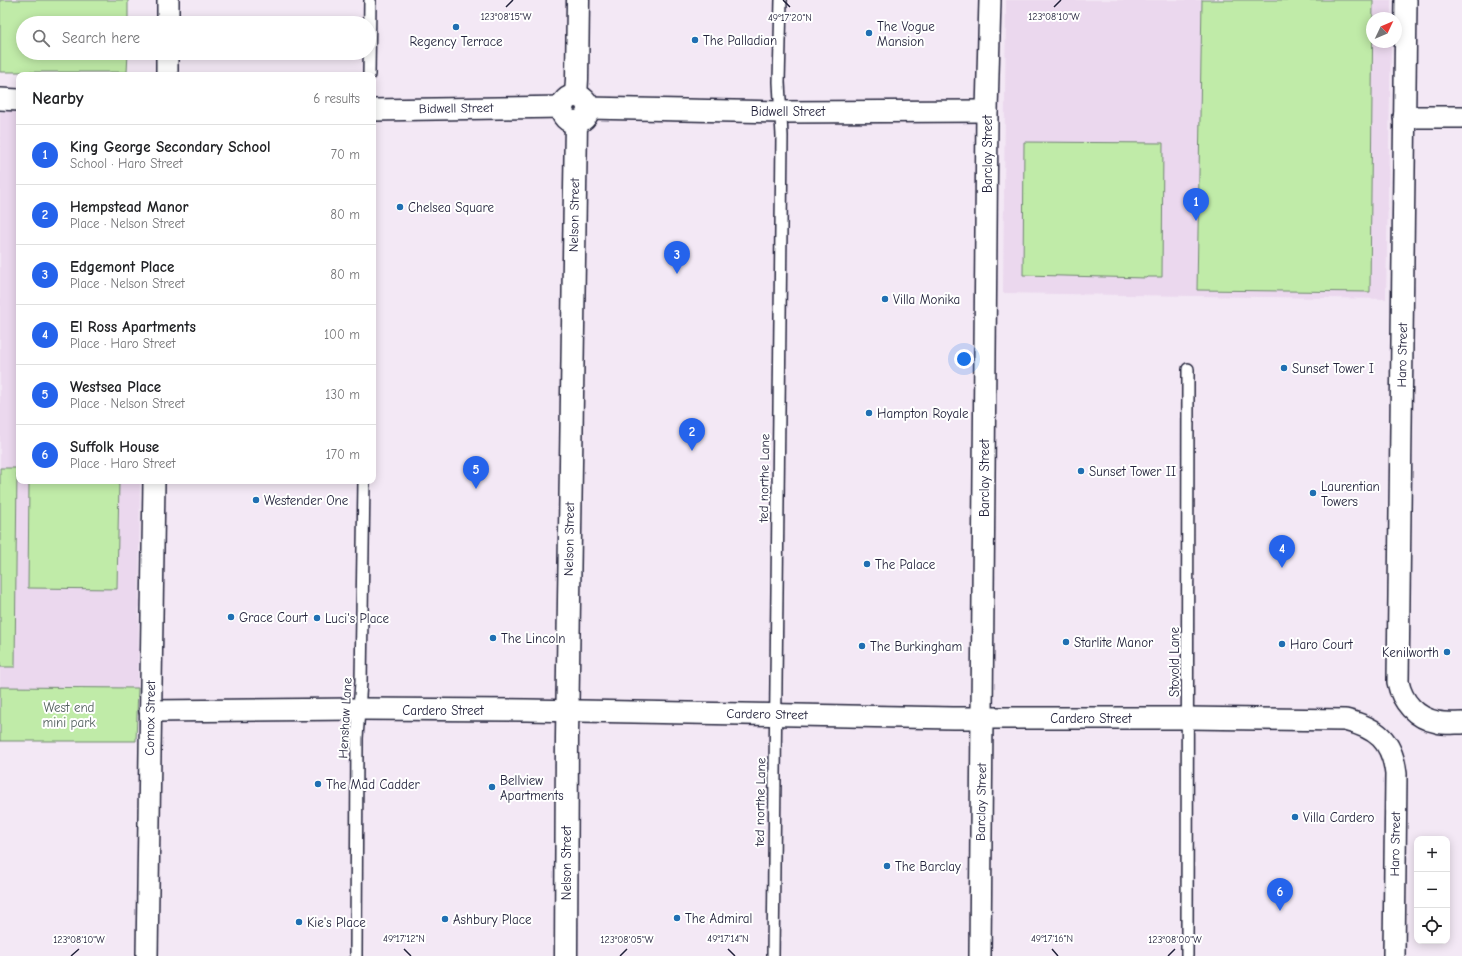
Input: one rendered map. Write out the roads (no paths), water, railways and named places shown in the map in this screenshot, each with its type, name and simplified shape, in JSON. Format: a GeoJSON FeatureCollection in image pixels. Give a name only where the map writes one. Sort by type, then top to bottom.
{"type":"FeatureCollection","features":[{"type":"Feature","properties":{"kind":"street"},"geometry":{"type":"LineString","coordinates":[[168,0],[168,16]]}},
{"type":"Feature","properties":{"kind":"street","name":"Nelson Street"},"geometry":{"type":"LineString","coordinates":[[566,956],[567,711],[578,0]]}},
{"type":"Feature","properties":{"kind":"street","name":"Barclay Street"},"geometry":{"type":"LineString","coordinates":[[980,956],[987,111],[990,0]]}},
{"type":"Feature","properties":{"kind":"street","name":"Haro Street"},"geometry":{"type":"LineString","coordinates":[[1406,0],[1398,682],[1401,693],[1410,708],[1418,714],[1432,721],[1462,723]]}},
{"type":"Feature","properties":{"kind":"street"},"geometry":{"type":"LineString","coordinates":[[167,60],[167,72]]}},
{"type":"Feature","properties":{"kind":"street"},"geometry":{"type":"LineString","coordinates":[[0,99],[16,100]]}},
{"type":"Feature","properties":{"kind":"street","name":"Bidwell Street"},"geometry":{"type":"LineString","coordinates":[[376,110],[576,108],[781,112],[987,111]]}},
{"type":"Feature","properties":{"kind":"street"},"geometry":{"type":"LineString","coordinates":[[1404,117],[1462,117]]}},
{"type":"Feature","properties":{"kind":"street","name":"Comox Street"},"geometry":{"type":"LineString","coordinates":[[147,956],[154,484]]}},
{"type":"Feature","properties":{"kind":"street","name":"Cardero Street"},"geometry":{"type":"LineString","coordinates":[[150,711],[359,709],[982,718],[1345,720],[1368,727],[1380,737]]}},
{"type":"Feature","properties":{"kind":"street","name":"Haro Street"},"geometry":{"type":"LineString","coordinates":[[1380,737],[1391,753],[1396,774],[1394,956]]}},
{"type":"Feature","properties":{"kind":"lane"},"geometry":{"type":"LineString","coordinates":[[370,0],[370,16]]}},
{"type":"Feature","properties":{"kind":"lane","name":"ted northe Lane"},"geometry":{"type":"LineString","coordinates":[[773,956],[782,136],[779,82],[781,0]]}},
{"type":"Feature","properties":{"kind":"lane"},"geometry":{"type":"LineString","coordinates":[[369,60],[369,72]]}},
{"type":"Feature","properties":{"kind":"lane","name":"Stovold Lane"},"geometry":{"type":"LineString","coordinates":[[1186,956],[1188,369]]}},
{"type":"Feature","properties":{"kind":"lane","name":"Henshaw Lane"},"geometry":{"type":"LineString","coordinates":[[356,956],[357,738],[361,682],[364,484]]}},
{"type":"Feature","properties":{"kind":"place","name":"Regency Terrace"},"geometry":{"type":"Point","coordinates":[456,27]}},
{"type":"Feature","properties":{"kind":"place","name":"The Vogue Mansion"},"geometry":{"type":"Point","coordinates":[869,33]}},
{"type":"Feature","properties":{"kind":"place","name":"The Palladian"},"geometry":{"type":"Point","coordinates":[695,40]}},
{"type":"Feature","properties":{"kind":"place","name":"Chelsea Square"},"geometry":{"type":"Point","coordinates":[400,207]}},
{"type":"Feature","properties":{"kind":"place","name":"King George Secondary School"},"geometry":{"type":"Point","coordinates":[1196,221]}},
{"type":"Feature","properties":{"kind":"place","name":"Edgemont Place"},"geometry":{"type":"Point","coordinates":[677,274]}},
{"type":"Feature","properties":{"kind":"place","name":"Villa Monika"},"geometry":{"type":"Point","coordinates":[885,299]}},
{"type":"Feature","properties":{"kind":"place","name":"Sunset Tower I"},"geometry":{"type":"Point","coordinates":[1284,368]}},
{"type":"Feature","properties":{"kind":"place","name":"Hampton Royale"},"geometry":{"type":"Point","coordinates":[869,413]}},
{"type":"Feature","properties":{"kind":"place","name":"Hempstead Manor"},"geometry":{"type":"Point","coordinates":[692,451]}},
{"type":"Feature","properties":{"kind":"place","name":"Sunset Tower II"},"geometry":{"type":"Point","coordinates":[1081,471]}},
{"type":"Feature","properties":{"kind":"place","name":"Westsea Place"},"geometry":{"type":"Point","coordinates":[476,489]}},
{"type":"Feature","properties":{"kind":"place","name":"Laurentian Towers"},"geometry":{"type":"Point","coordinates":[1313,493]}},
{"type":"Feature","properties":{"kind":"place","name":"Westender One"},"geometry":{"type":"Point","coordinates":[256,500]}},
{"type":"Feature","properties":{"kind":"place","name":"The Palace"},"geometry":{"type":"Point","coordinates":[867,564]}},
{"type":"Feature","properties":{"kind":"place","name":"El Ross Apartments"},"geometry":{"type":"Point","coordinates":[1282,568]}},
{"type":"Feature","properties":{"kind":"place","name":"Grace Court"},"geometry":{"type":"Point","coordinates":[231,617]}},
{"type":"Feature","properties":{"kind":"place","name":"Luci's Place"},"geometry":{"type":"Point","coordinates":[317,618]}},
{"type":"Feature","properties":{"kind":"place","name":"The Lincoln"},"geometry":{"type":"Point","coordinates":[493,638]}},
{"type":"Feature","properties":{"kind":"place","name":"Starlite Manor"},"geometry":{"type":"Point","coordinates":[1066,642]}},
{"type":"Feature","properties":{"kind":"place","name":"Haro Court"},"geometry":{"type":"Point","coordinates":[1282,644]}},
{"type":"Feature","properties":{"kind":"place","name":"The Burkingham"},"geometry":{"type":"Point","coordinates":[862,646]}},
{"type":"Feature","properties":{"kind":"place","name":"Kenilworth"},"geometry":{"type":"Point","coordinates":[1447,652]}},
{"type":"Feature","properties":{"kind":"place","name":"The Mad Cadder"},"geometry":{"type":"Point","coordinates":[318,784]}},
{"type":"Feature","properties":{"kind":"place","name":"Bellview Apartments"},"geometry":{"type":"Point","coordinates":[492,787]}},
{"type":"Feature","properties":{"kind":"place","name":"Villa Cardero"},"geometry":{"type":"Point","coordinates":[1295,817]}},
{"type":"Feature","properties":{"kind":"place","name":"The Barclay"},"geometry":{"type":"Point","coordinates":[887,866]}},
{"type":"Feature","properties":{"kind":"place","name":"Suffolk House"},"geometry":{"type":"Point","coordinates":[1280,911]}},
{"type":"Feature","properties":{"kind":"place","name":"The Admiral"},"geometry":{"type":"Point","coordinates":[677,918]}},
{"type":"Feature","properties":{"kind":"place","name":"Ashbury Place"},"geometry":{"type":"Point","coordinates":[445,919]}},
{"type":"Feature","properties":{"kind":"place","name":"Kie's Place"},"geometry":{"type":"Point","coordinates":[299,922]}},
{"type":"Feature","properties":{"kind":"park label","name":"West end mini park"},"geometry":{"type":"Point","coordinates":[69,714]}}]}
